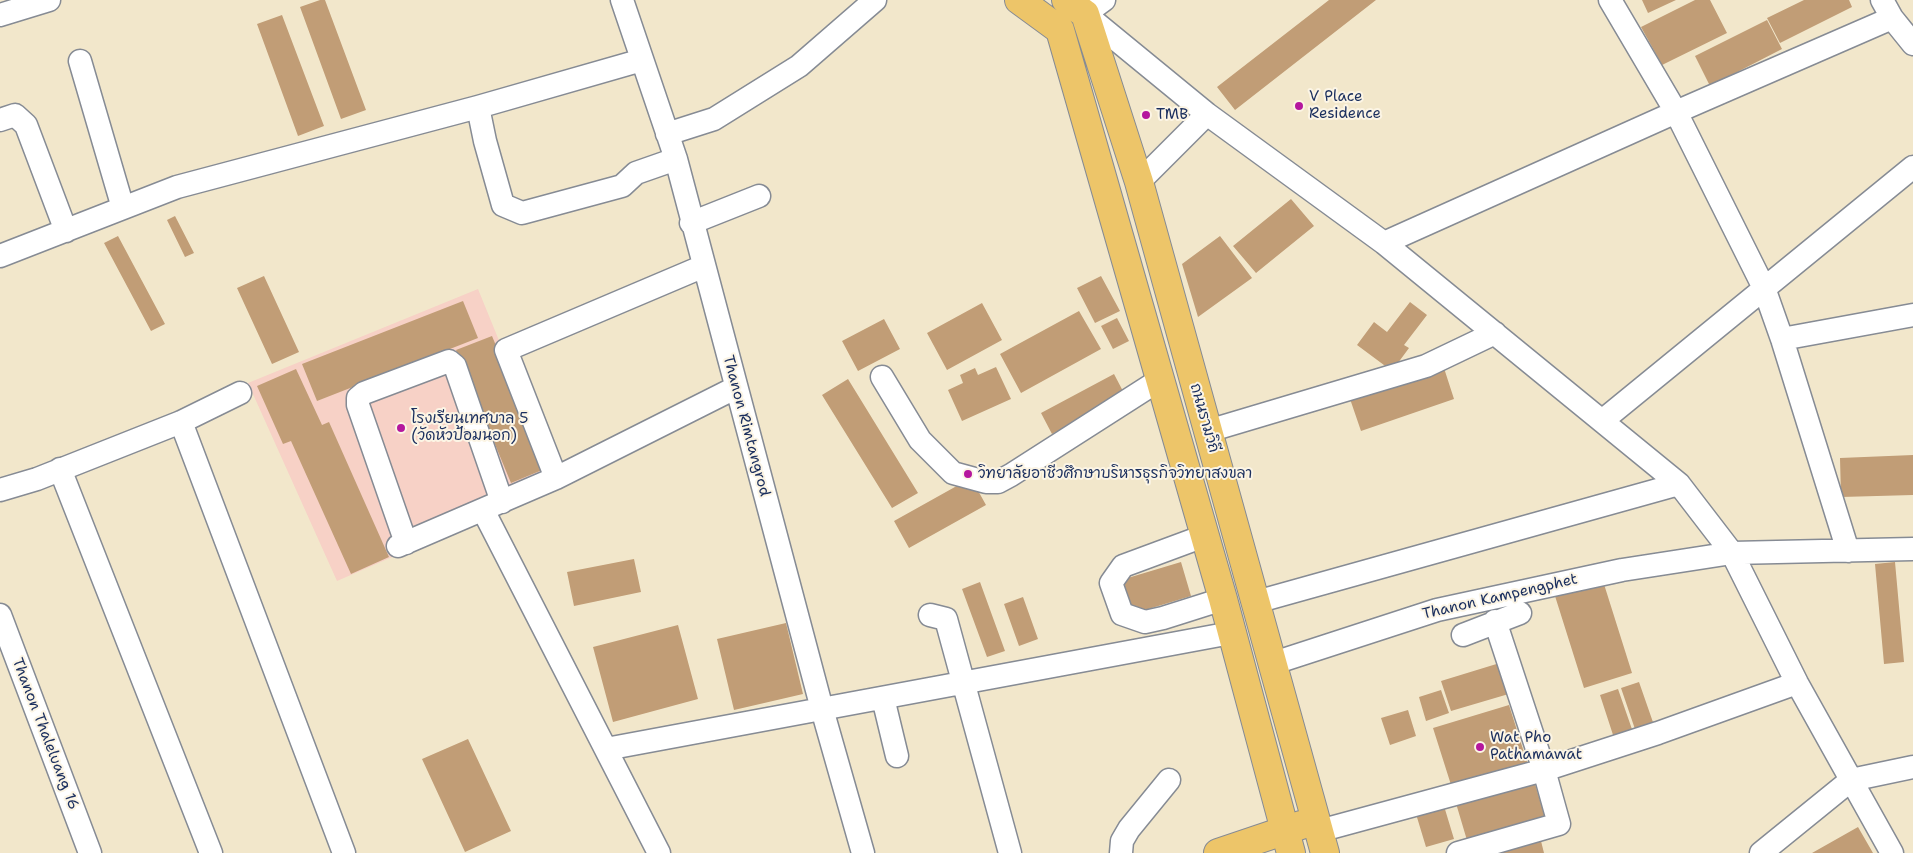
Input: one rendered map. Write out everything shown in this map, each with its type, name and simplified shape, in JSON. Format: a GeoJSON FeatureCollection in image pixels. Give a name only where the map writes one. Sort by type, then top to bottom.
{"type":"FeatureCollection","features":[{"type":"Feature","properties":{"kind":"main road"},"geometry":{"type":"LineString","coordinates":[[1019,0],[1060,30],[1085,5]]}},
{"type":"Feature","properties":{"kind":"main road","name":"ถนนรามวิถี"},"geometry":{"type":"LineString","coordinates":[[1085,5],[1096,48],[1138,182],[1274,663],[1321,837]]}},
{"type":"Feature","properties":{"kind":"main road","name":"ถนนรามวิถี"},"geometry":{"type":"LineString","coordinates":[[1060,30],[1161,379],[1291,845]]}},
{"type":"Feature","properties":{"kind":"main road"},"geometry":{"type":"LineString","coordinates":[[1218,853],[1291,845],[1321,837]]}},
{"type":"Feature","properties":{"kind":"street"},"geometry":{"type":"LineString","coordinates":[[0,16],[49,0]]}},
{"type":"Feature","properties":{"kind":"street","name":"Thanon Rimtangrod"},"geometry":{"type":"LineString","coordinates":[[622,0],[676,159],[735,388],[863,853]]}},
{"type":"Feature","properties":{"kind":"street"},"geometry":{"type":"LineString","coordinates":[[667,134],[714,119],[799,66],[875,0]]}},
{"type":"Feature","properties":{"kind":"street"},"geometry":{"type":"LineString","coordinates":[[1610,0],[1676,112],[1764,288],[1782,339],[1848,551]]}},
{"type":"Feature","properties":{"kind":"street"},"geometry":{"type":"LineString","coordinates":[[1085,5],[1179,92],[1384,243],[1679,484],[1732,553],[1797,683],[1892,853]]}},
{"type":"Feature","properties":{"kind":"street"},"geometry":{"type":"LineString","coordinates":[[1384,243],[1676,112],[1887,9],[1911,38]]}},
{"type":"Feature","properties":{"kind":"street"},"geometry":{"type":"LineString","coordinates":[[1060,30],[1179,92]]}},
{"type":"Feature","properties":{"kind":"street"},"geometry":{"type":"LineString","coordinates":[[0,256],[177,186],[478,107],[642,60]]}},
{"type":"Feature","properties":{"kind":"street"},"geometry":{"type":"LineString","coordinates":[[80,61],[123,208]]}},
{"type":"Feature","properties":{"kind":"street"},"geometry":{"type":"LineString","coordinates":[[478,107],[485,141],[503,205],[522,213],[622,186],[636,173],[676,159]]}},
{"type":"Feature","properties":{"kind":"street"},"geometry":{"type":"LineString","coordinates":[[1138,182],[1207,114]]}},
{"type":"Feature","properties":{"kind":"street"},"geometry":{"type":"LineString","coordinates":[[0,120],[15,115],[26,125],[66,230]]}},
{"type":"Feature","properties":{"kind":"street"},"geometry":{"type":"LineString","coordinates":[[1602,420],[1913,167]]}},
{"type":"Feature","properties":{"kind":"street"},"geometry":{"type":"LineString","coordinates":[[691,223],[759,196]]}},
{"type":"Feature","properties":{"kind":"street"},"geometry":{"type":"LineString","coordinates":[[556,478],[506,350],[704,266]]}},
{"type":"Feature","properties":{"kind":"street"},"geometry":{"type":"LineString","coordinates":[[1782,339],[1913,314]]}},
{"type":"Feature","properties":{"kind":"street"},"geometry":{"type":"LineString","coordinates":[[1208,431],[1426,366],[1495,333]]}},
{"type":"Feature","properties":{"kind":"street"},"geometry":{"type":"LineString","coordinates":[[659,853],[606,750],[493,506],[455,366],[450,361],[364,393],[358,398],[358,405],[402,544],[493,506],[556,478],[735,388]]}},
{"type":"Feature","properties":{"kind":"street"},"geometry":{"type":"LineString","coordinates":[[882,377],[920,440],[953,474],[986,482],[998,482],[1011,475],[1161,379]]}},
{"type":"Feature","properties":{"kind":"street"},"geometry":{"type":"LineString","coordinates":[[0,490],[37,479],[181,422],[240,393]]}},
{"type":"Feature","properties":{"kind":"street"},"geometry":{"type":"LineString","coordinates":[[181,422],[344,853]]}},
{"type":"Feature","properties":{"kind":"street"},"geometry":{"type":"LineString","coordinates":[[60,469],[211,853]]}},
{"type":"Feature","properties":{"kind":"street"},"geometry":{"type":"LineString","coordinates":[[1256,602],[1679,484]]}},
{"type":"Feature","properties":{"kind":"street"},"geometry":{"type":"LineString","coordinates":[[1204,536],[1123,566],[1112,583],[1114,591],[1122,614],[1145,622],[1223,599]]}},
{"type":"Feature","properties":{"kind":"street","name":"Thanon Kampengphet"},"geometry":{"type":"LineString","coordinates":[[1274,663],[1437,610],[1622,570],[1732,553],[1913,549]]}},
{"type":"Feature","properties":{"kind":"street"},"geometry":{"type":"LineString","coordinates":[[1463,636],[1495,621],[1520,613]]}},
{"type":"Feature","properties":{"kind":"street","name":"Thanon Thaleluang 16"},"geometry":{"type":"LineString","coordinates":[[0,615],[90,853]]}},
{"type":"Feature","properties":{"kind":"street"},"geometry":{"type":"LineString","coordinates":[[930,615],[938,615],[946,620],[1010,853]]}},
{"type":"Feature","properties":{"kind":"street"},"geometry":{"type":"LineString","coordinates":[[1458,853],[1559,824],[1544,770],[1495,621]]}},
{"type":"Feature","properties":{"kind":"street"},"geometry":{"type":"LineString","coordinates":[[606,750],[1231,633]]}},
{"type":"Feature","properties":{"kind":"street"},"geometry":{"type":"LineString","coordinates":[[1321,837],[1407,807],[1544,770],[1658,734],[1797,683]]}},
{"type":"Feature","properties":{"kind":"street"},"geometry":{"type":"LineString","coordinates":[[883,698],[897,756]]}},
{"type":"Feature","properties":{"kind":"street"},"geometry":{"type":"LineString","coordinates":[[1762,853],[1852,780],[1913,766]]}},
{"type":"Feature","properties":{"kind":"street"},"geometry":{"type":"LineString","coordinates":[[1121,853],[1122,841],[1129,829],[1169,780]]}},
{"type":"Feature","properties":{"kind":"shaded area","name":"โรงเรียนเทศบาล 5 (วัดหัวป้อมนอก)"},"geometry":{"type":"Polygon","coordinates":[[[478,289],[558,485],[337,581],[248,383],[478,289]]]}},
{"type":"Feature","properties":{"kind":"building"},"geometry":{"type":"Polygon","coordinates":[[[325,0],[366,110],[341,119],[300,7],[325,0]]]}},
{"type":"Feature","properties":{"kind":"building"},"geometry":{"type":"Polygon","coordinates":[[[1329,0],[1376,0],[1235,110],[1217,87],[1329,0]]]}},
{"type":"Feature","properties":{"kind":"building"},"geometry":{"type":"Polygon","coordinates":[[[1642,0],[1676,0],[1648,13],[1642,0]]]}},
{"type":"Feature","properties":{"kind":"building"},"geometry":{"type":"Polygon","coordinates":[[[1695,0],[1710,0],[1727,33],[1662,65],[1641,27],[1695,0]]]}},
{"type":"Feature","properties":{"kind":"building"},"geometry":{"type":"Polygon","coordinates":[[[1804,0],[1849,0],[1852,7],[1780,43],[1767,18],[1804,0]]]}},
{"type":"Feature","properties":{"kind":"building"},"geometry":{"type":"Polygon","coordinates":[[[282,15],[324,126],[298,136],[257,24],[282,15]]]}},
{"type":"Feature","properties":{"kind":"building"},"geometry":{"type":"Polygon","coordinates":[[[1767,20],[1782,49],[1710,86],[1695,56],[1767,20]]]}},
{"type":"Feature","properties":{"kind":"building"},"geometry":{"type":"Polygon","coordinates":[[[1291,199],[1314,226],[1256,273],[1233,246],[1291,199]]]}},
{"type":"Feature","properties":{"kind":"building"},"geometry":{"type":"Polygon","coordinates":[[[175,216],[194,253],[185,257],[167,220],[175,216]]]}},
{"type":"Feature","properties":{"kind":"building"},"geometry":{"type":"Polygon","coordinates":[[[118,236],[165,324],[151,331],[104,243],[118,236]]]}},
{"type":"Feature","properties":{"kind":"building"},"geometry":{"type":"Polygon","coordinates":[[[1220,236],[1252,278],[1198,317],[1182,264],[1220,236]]]}},
{"type":"Feature","properties":{"kind":"building"},"geometry":{"type":"Polygon","coordinates":[[[264,276],[299,352],[272,364],[237,288],[264,276]]]}},
{"type":"Feature","properties":{"kind":"building"},"geometry":{"type":"Polygon","coordinates":[[[1101,276],[1120,311],[1095,323],[1077,288],[1101,276]]]}},
{"type":"Feature","properties":{"kind":"building"},"geometry":{"type":"Polygon","coordinates":[[[463,301],[478,338],[317,401],[302,364],[463,301]]]}},
{"type":"Feature","properties":{"kind":"building"},"geometry":{"type":"Polygon","coordinates":[[[1410,302],[1427,315],[1404,345],[1409,348],[1392,371],[1357,345],[1374,322],[1387,332],[1410,302]]]}},
{"type":"Feature","properties":{"kind":"building"},"geometry":{"type":"Polygon","coordinates":[[[982,303],[1002,340],[947,370],[927,333],[982,303]]]}},
{"type":"Feature","properties":{"kind":"building"},"geometry":{"type":"Polygon","coordinates":[[[1079,311],[1101,349],[1021,393],[1000,354],[1079,311]]]}},
{"type":"Feature","properties":{"kind":"building"},"geometry":{"type":"Polygon","coordinates":[[[1117,318],[1129,341],[1113,349],[1101,326],[1117,318]]]}},
{"type":"Feature","properties":{"kind":"building"},"geometry":{"type":"Polygon","coordinates":[[[884,319],[900,349],[858,371],[842,341],[884,319]]]}},
{"type":"Feature","properties":{"kind":"building"},"geometry":{"type":"Polygon","coordinates":[[[492,336],[547,468],[511,483],[456,350],[492,336]]]}},
{"type":"Feature","properties":{"kind":"building"},"geometry":{"type":"Polygon","coordinates":[[[1443,365],[1454,399],[1361,431],[1349,396],[1443,365]]]}},
{"type":"Feature","properties":{"kind":"building"},"geometry":{"type":"Polygon","coordinates":[[[996,367],[1011,399],[962,421],[948,390],[963,383],[960,375],[975,368],[978,375],[996,367]]]}},
{"type":"Feature","properties":{"kind":"building"},"geometry":{"type":"Polygon","coordinates":[[[296,369],[322,425],[329,422],[389,557],[351,574],[291,441],[283,444],[257,386],[296,369]]]}},
{"type":"Feature","properties":{"kind":"building"},"geometry":{"type":"Polygon","coordinates":[[[1114,374],[1125,395],[1052,434],[1041,413],[1114,374]]]}},
{"type":"Feature","properties":{"kind":"building"},"geometry":{"type":"Polygon","coordinates":[[[848,379],[918,493],[892,508],[822,395],[848,379]]]}},
{"type":"Feature","properties":{"kind":"building"},"geometry":{"type":"Polygon","coordinates":[[[1913,455],[1913,495],[1841,497],[1840,458],[1913,455]]]}},
{"type":"Feature","properties":{"kind":"building"},"geometry":{"type":"Polygon","coordinates":[[[971,478],[986,505],[909,548],[894,521],[971,478]]]}},
{"type":"Feature","properties":{"kind":"building"},"geometry":{"type":"Polygon","coordinates":[[[634,559],[641,592],[574,606],[567,572],[634,559]]]}},
{"type":"Feature","properties":{"kind":"building"},"geometry":{"type":"Polygon","coordinates":[[[1181,562],[1191,596],[1132,614],[1121,580],[1181,562]]]}},
{"type":"Feature","properties":{"kind":"building"},"geometry":{"type":"Polygon","coordinates":[[[1895,562],[1904,662],[1884,664],[1875,564],[1895,562]]]}},
{"type":"Feature","properties":{"kind":"building"},"geometry":{"type":"Polygon","coordinates":[[[1603,581],[1632,673],[1584,688],[1555,596],[1603,581]]]}},
{"type":"Feature","properties":{"kind":"building"},"geometry":{"type":"Polygon","coordinates":[[[980,582],[1005,651],[987,657],[962,589],[980,582]]]}},
{"type":"Feature","properties":{"kind":"building"},"geometry":{"type":"Polygon","coordinates":[[[1023,597],[1038,639],[1019,646],[1004,604],[1023,597]]]}},
{"type":"Feature","properties":{"kind":"building"},"geometry":{"type":"Polygon","coordinates":[[[786,623],[803,694],[734,710],[717,639],[786,623]]]}},
{"type":"Feature","properties":{"kind":"building"},"geometry":{"type":"Polygon","coordinates":[[[678,625],[698,699],[613,722],[593,647],[678,625]]]}},
{"type":"Feature","properties":{"kind":"building"},"geometry":{"type":"Polygon","coordinates":[[[1503,662],[1512,693],[1451,711],[1441,681],[1503,662]]]}},
{"type":"Feature","properties":{"kind":"building"},"geometry":{"type":"Polygon","coordinates":[[[1639,682],[1655,728],[1637,735],[1621,688],[1639,682]]]}},
{"type":"Feature","properties":{"kind":"building"},"geometry":{"type":"Polygon","coordinates":[[[1618,689],[1634,735],[1615,741],[1600,695],[1618,689]]]}},
{"type":"Feature","properties":{"kind":"building"},"geometry":{"type":"Polygon","coordinates":[[[1441,690],[1449,713],[1426,721],[1419,697],[1441,690]]]}},
{"type":"Feature","properties":{"kind":"building","name":"Wat Pho Pathamawat"},"geometry":{"type":"Polygon","coordinates":[[[1509,705],[1528,765],[1452,788],[1433,728],[1509,705]]]}},
{"type":"Feature","properties":{"kind":"building"},"geometry":{"type":"Polygon","coordinates":[[[1408,710],[1416,736],[1390,745],[1381,718],[1408,710]]]}},
{"type":"Feature","properties":{"kind":"building"},"geometry":{"type":"Polygon","coordinates":[[[468,739],[511,831],[465,852],[422,759],[468,739]]]}},
{"type":"Feature","properties":{"kind":"building","name":"Wat Pho Pathamawat"},"geometry":{"type":"Polygon","coordinates":[[[1533,777],[1547,824],[1469,847],[1455,800],[1533,777]]]}},
{"type":"Feature","properties":{"kind":"building"},"geometry":{"type":"Polygon","coordinates":[[[1444,806],[1454,839],[1426,847],[1416,814],[1444,806]]]}},
{"type":"Feature","properties":{"kind":"building"},"geometry":{"type":"Polygon","coordinates":[[[1858,827],[1873,853],[1812,853],[1858,827]]]}},
{"type":"Feature","properties":{"kind":"building"},"geometry":{"type":"Polygon","coordinates":[[[1541,841],[1544,853],[1501,853],[1501,852],[1541,841]]]}},
{"type":"Feature","properties":{"kind":"place","name":"V Place Residence"},"geometry":{"type":"Point","coordinates":[1299,106]}},
{"type":"Feature","properties":{"kind":"place","name":"TMB"},"geometry":{"type":"Point","coordinates":[1146,115]}},
{"type":"Feature","properties":{"kind":"place","name":"โรงเรียนเทศบาล 5 (วัดหัวป้อมนอก)"},"geometry":{"type":"Point","coordinates":[401,428]}},
{"type":"Feature","properties":{"kind":"place","name":"วิทยาลัยอาชีวศึกษาบริหารธุรกิจวิทยาสงขลา"},"geometry":{"type":"Point","coordinates":[968,474]}},
{"type":"Feature","properties":{"kind":"place","name":"Wat Pho Pathamawat"},"geometry":{"type":"Point","coordinates":[1480,747]}}]}
